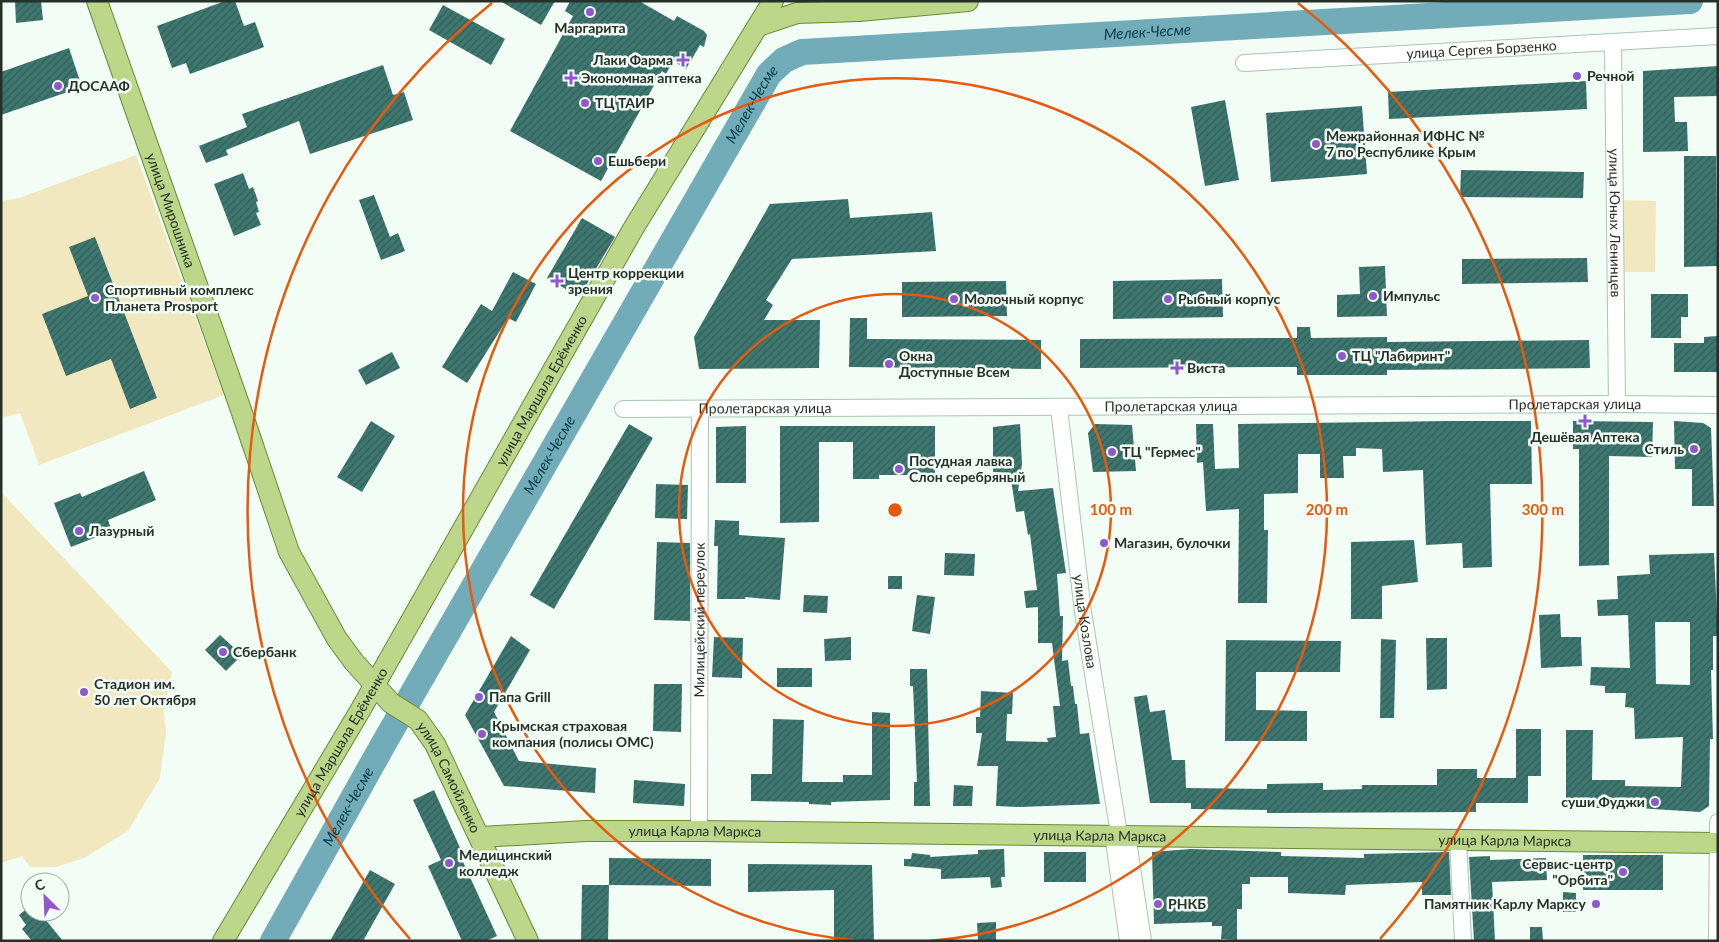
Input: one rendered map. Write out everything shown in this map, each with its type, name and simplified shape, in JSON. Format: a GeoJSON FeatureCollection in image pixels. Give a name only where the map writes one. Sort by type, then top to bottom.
{"type":"FeatureCollection","features":[{"type":"Feature","properties":{"kind":"main road","name":"улица Мирошника"},"geometry":{"type":"LineString","coordinates":[[97,1],[240,407],[283,541],[337,639],[374,686]]}},
{"type":"Feature","properties":{"kind":"main road","name":"улица Маршала Ерёменко"},"geometry":{"type":"LineString","coordinates":[[222,941],[374,686],[633,229],[773,1]]}},
{"type":"Feature","properties":{"kind":"main road"},"geometry":{"type":"LineString","coordinates":[[829,1],[849,10]]}},
{"type":"Feature","properties":{"kind":"main road"},"geometry":{"type":"LineString","coordinates":[[758,26],[797,13],[849,10],[879,5],[968,1]]}},
{"type":"Feature","properties":{"kind":"main road","name":"улица Самойленко"},"geometry":{"type":"LineString","coordinates":[[374,686],[391,703],[418,720],[435,744],[481,837],[528,941]]}},
{"type":"Feature","properties":{"kind":"main road","name":"улица Карла Маркса"},"geometry":{"type":"LineString","coordinates":[[481,837],[586,831],[700,830],[881,834],[1120,834],[1718,843]]}},
{"type":"Feature","properties":{"kind":"street","name":"улица Сергея Борзенко"},"geometry":{"type":"LineString","coordinates":[[1244,63],[1718,36]]}},
{"type":"Feature","properties":{"kind":"street","name":"улица Юных Ленинцев"},"geometry":{"type":"LineString","coordinates":[[1613,42],[1617,404]]}},
{"type":"Feature","properties":{"kind":"street","name":"Пролетарская улица"},"geometry":{"type":"LineString","coordinates":[[623,410],[1718,405]]}},
{"type":"Feature","properties":{"kind":"street","name":"улица Козлова"},"geometry":{"type":"LineString","coordinates":[[1059,408],[1083,612],[1120,834],[1144,941]]}},
{"type":"Feature","properties":{"kind":"street","name":"Милицейский переулок"},"geometry":{"type":"LineString","coordinates":[[700,410],[700,830]]}},
{"type":"Feature","properties":{"kind":"street"},"geometry":{"type":"LineString","coordinates":[[1717,941],[1718,822]]}},
{"type":"Feature","properties":{"kind":"street","name":"улица Козлова"},"geometry":{"type":"LineString","coordinates":[[1120,834],[1128,941]]}},
{"type":"Feature","properties":{"kind":"street"},"geometry":{"type":"LineString","coordinates":[[1458,839],[1463,941]]}},
{"type":"Feature","properties":{"kind":"shaded area","name":"Спортивный комплекс Планета Prosport"},"geometry":{"type":"Polygon","coordinates":[[[136,155],[224,395],[39,465],[20,413],[1,418],[1,201],[19,198],[136,155]]]}},
{"type":"Feature","properties":{"kind":"shaded area"},"geometry":{"type":"Polygon","coordinates":[[[1624,200],[1656,201],[1655,272],[1623,272],[1624,200]]]}},
{"type":"Feature","properties":{"kind":"shaded area","name":"Стадион им. 50 лет Октября"},"geometry":{"type":"Polygon","coordinates":[[[1,492],[172,672],[164,711],[166,733],[160,778],[128,831],[84,858],[56,867],[30,867],[22,856],[1,863],[1,492]]]}},
{"type":"Feature","properties":{"kind":"building"},"geometry":{"type":"Polygon","coordinates":[[[15,1],[41,1],[43,20],[16,23],[15,1]]]}},
{"type":"Feature","properties":{"kind":"building"},"geometry":{"type":"Polygon","coordinates":[[[225,1],[235,1],[244,26],[255,22],[264,47],[190,74],[186,63],[172,68],[157,26],[225,1]]]}},
{"type":"Feature","properties":{"kind":"building"},"geometry":{"type":"Polygon","coordinates":[[[500,1],[555,1],[541,25],[500,1]]]}},
{"type":"Feature","properties":{"kind":"building","name":"ТЦ ТАИР"},"geometry":{"type":"Polygon","coordinates":[[[570,1],[639,1],[674,21],[677,16],[704,31],[707,35],[704,47],[700,45],[686,69],[673,61],[666,74],[662,71],[601,181],[510,131],[573,16],[565,11],[570,1]]]}},
{"type":"Feature","properties":{"kind":"building"},"geometry":{"type":"Polygon","coordinates":[[[443,5],[505,39],[491,65],[429,30],[443,5]]]}},
{"type":"Feature","properties":{"kind":"building"},"geometry":{"type":"Polygon","coordinates":[[[69,48],[82,87],[1,115],[1,72],[69,48]]]}},
{"type":"Feature","properties":{"kind":"building"},"geometry":{"type":"Polygon","coordinates":[[[383,65],[393,95],[404,92],[413,120],[310,154],[299,121],[226,150],[228,155],[206,163],[199,146],[247,127],[242,114],[383,65]]]}},
{"type":"Feature","properties":{"kind":"building"},"geometry":{"type":"Polygon","coordinates":[[[1718,66],[1718,96],[1674,97],[1675,122],[1687,122],[1688,151],[1643,152],[1643,71],[1718,66]]]}},
{"type":"Feature","properties":{"kind":"building"},"geometry":{"type":"Polygon","coordinates":[[[1586,81],[1587,109],[1389,119],[1388,92],[1586,81]]]}},
{"type":"Feature","properties":{"kind":"building"},"geometry":{"type":"Polygon","coordinates":[[[1225,100],[1239,180],[1205,186],[1191,107],[1225,100]]]}},
{"type":"Feature","properties":{"kind":"building","name":"Межрайонная ИФНС № 7 по Республике Крым"},"geometry":{"type":"Polygon","coordinates":[[[1362,106],[1367,174],[1271,182],[1266,113],[1362,106]]]}},
{"type":"Feature","properties":{"kind":"building"},"geometry":{"type":"Polygon","coordinates":[[[1684,156],[1716,156],[1717,266],[1684,267],[1684,156]]]}},
{"type":"Feature","properties":{"kind":"building"},"geometry":{"type":"Polygon","coordinates":[[[1461,170],[1584,172],[1583,198],[1460,197],[1461,170]]]}},
{"type":"Feature","properties":{"kind":"building"},"geometry":{"type":"Polygon","coordinates":[[[243,173],[249,189],[253,187],[258,201],[256,202],[259,212],[256,213],[261,225],[234,236],[214,184],[243,173]]]}},
{"type":"Feature","properties":{"kind":"building"},"geometry":{"type":"Polygon","coordinates":[[[374,195],[390,237],[398,233],[405,251],[381,260],[359,200],[374,195]]]}},
{"type":"Feature","properties":{"kind":"building"},"geometry":{"type":"Polygon","coordinates":[[[848,199],[850,218],[932,212],[936,251],[792,259],[766,300],[773,305],[764,320],[820,320],[819,368],[699,369],[694,337],[770,204],[848,199]]]}},
{"type":"Feature","properties":{"kind":"building"},"geometry":{"type":"Polygon","coordinates":[[[582,218],[615,237],[579,297],[547,278],[582,218]]]}},
{"type":"Feature","properties":{"kind":"building"},"geometry":{"type":"Polygon","coordinates":[[[95,237],[157,398],[130,409],[111,359],[66,376],[42,314],[88,296],[69,247],[95,237]]]}},
{"type":"Feature","properties":{"kind":"building"},"geometry":{"type":"Polygon","coordinates":[[[1587,258],[1588,282],[1462,284],[1462,259],[1587,258]]]}},
{"type":"Feature","properties":{"kind":"building"},"geometry":{"type":"Polygon","coordinates":[[[1385,266],[1387,316],[1337,317],[1337,295],[1360,294],[1359,267],[1385,266]]]}},
{"type":"Feature","properties":{"kind":"building"},"geometry":{"type":"Polygon","coordinates":[[[513,272],[536,284],[516,322],[508,318],[467,383],[442,367],[481,304],[492,311],[513,272]]]}},
{"type":"Feature","properties":{"kind":"building","name":"Рыбный корпус"},"geometry":{"type":"Polygon","coordinates":[[[1222,279],[1223,317],[1113,319],[1113,281],[1222,279]]]}},
{"type":"Feature","properties":{"kind":"building","name":"Молочный корпус"},"geometry":{"type":"Polygon","coordinates":[[[1006,281],[1007,316],[902,317],[902,282],[1006,281]]]}},
{"type":"Feature","properties":{"kind":"building"},"geometry":{"type":"Polygon","coordinates":[[[1651,294],[1688,294],[1688,317],[1681,317],[1681,338],[1651,338],[1651,294]]]}},
{"type":"Feature","properties":{"kind":"building"},"geometry":{"type":"Polygon","coordinates":[[[850,318],[867,318],[867,339],[1041,340],[1041,369],[849,367],[850,318]]]}},
{"type":"Feature","properties":{"kind":"building"},"geometry":{"type":"Polygon","coordinates":[[[1297,327],[1310,327],[1311,338],[1387,337],[1387,342],[1589,340],[1590,368],[1387,370],[1387,375],[1297,375],[1297,367],[1080,368],[1080,339],[1297,338],[1297,327]]]}},
{"type":"Feature","properties":{"kind":"building"},"geometry":{"type":"Polygon","coordinates":[[[1718,336],[1718,372],[1674,372],[1674,343],[1704,343],[1704,337],[1718,336]]]}},
{"type":"Feature","properties":{"kind":"building"},"geometry":{"type":"Polygon","coordinates":[[[392,352],[400,368],[366,385],[358,370],[392,352]]]}},
{"type":"Feature","properties":{"kind":"building"},"geometry":{"type":"Polygon","coordinates":[[[371,421],[395,436],[362,492],[337,477],[371,421]]]}},
{"type":"Feature","properties":{"kind":"building"},"geometry":{"type":"Polygon","coordinates":[[[1531,421],[1532,484],[1490,484],[1492,567],[1463,568],[1462,543],[1426,545],[1423,470],[1383,472],[1382,449],[1356,448],[1356,456],[1343,456],[1344,478],[1320,478],[1320,454],[1298,454],[1298,493],[1264,494],[1264,530],[1268,530],[1267,603],[1238,603],[1239,509],[1206,511],[1203,462],[1197,463],[1196,424],[1213,424],[1215,469],[1239,468],[1238,424],[1531,421]]]}},
{"type":"Feature","properties":{"kind":"building"},"geometry":{"type":"Polygon","coordinates":[[[1573,421],[1653,422],[1652,457],[1609,456],[1609,565],[1579,566],[1579,449],[1573,449],[1573,421]]]}},
{"type":"Feature","properties":{"kind":"building","name":"Стиль"},"geometry":{"type":"Polygon","coordinates":[[[1674,421],[1703,423],[1711,428],[1714,506],[1692,506],[1692,469],[1675,469],[1674,421]]]}},
{"type":"Feature","properties":{"kind":"building"},"geometry":{"type":"Polygon","coordinates":[[[629,424],[653,438],[554,609],[530,595],[629,424]]]}},
{"type":"Feature","properties":{"kind":"building"},"geometry":{"type":"Polygon","coordinates":[[[1020,424],[1022,464],[1018,491],[1053,488],[1066,573],[1057,574],[1060,616],[1063,616],[1062,661],[1068,660],[1071,686],[1073,686],[1075,704],[1077,704],[1080,734],[1089,733],[1100,804],[996,806],[998,766],[977,766],[982,733],[976,733],[976,717],[980,717],[981,691],[1013,693],[1012,714],[1007,714],[1006,741],[1048,742],[1047,738],[1056,737],[1053,706],[1060,706],[1052,643],[1038,643],[1038,607],[1026,608],[1024,591],[1037,590],[1030,534],[1028,535],[1024,511],[1016,512],[1010,473],[993,472],[993,427],[1020,424]]]}},
{"type":"Feature","properties":{"kind":"building","name":"ТЦ \"Гермес\""},"geometry":{"type":"Polygon","coordinates":[[[1095,424],[1132,425],[1136,471],[1093,472],[1088,433],[1095,424]]]}},
{"type":"Feature","properties":{"kind":"building"},"geometry":{"type":"Polygon","coordinates":[[[746,426],[746,483],[716,483],[716,427],[746,426]]]}},
{"type":"Feature","properties":{"kind":"building"},"geometry":{"type":"Polygon","coordinates":[[[780,426],[935,426],[935,475],[879,475],[879,479],[853,479],[853,442],[819,442],[819,522],[780,523],[780,426]]]}},
{"type":"Feature","properties":{"kind":"building"},"geometry":{"type":"Polygon","coordinates":[[[144,471],[156,500],[108,520],[112,531],[71,547],[54,503],[80,493],[82,497],[144,471]]]}},
{"type":"Feature","properties":{"kind":"building"},"geometry":{"type":"Polygon","coordinates":[[[656,484],[688,485],[687,519],[655,518],[656,484]]]}},
{"type":"Feature","properties":{"kind":"building"},"geometry":{"type":"Polygon","coordinates":[[[715,520],[739,521],[739,535],[785,538],[780,600],[745,597],[745,599],[717,599],[718,546],[714,546],[715,520]]]}},
{"type":"Feature","properties":{"kind":"building"},"geometry":{"type":"Polygon","coordinates":[[[1414,540],[1418,582],[1382,586],[1382,619],[1351,619],[1351,542],[1414,540]]]}},
{"type":"Feature","properties":{"kind":"building"},"geometry":{"type":"Polygon","coordinates":[[[657,542],[690,543],[690,621],[654,620],[657,542]]]}},
{"type":"Feature","properties":{"kind":"building"},"geometry":{"type":"Polygon","coordinates":[[[945,553],[975,554],[974,576],[944,575],[945,553]]]}},
{"type":"Feature","properties":{"kind":"building"},"geometry":{"type":"Polygon","coordinates":[[[1714,553],[1718,636],[1713,636],[1713,670],[1711,670],[1713,739],[1710,739],[1709,806],[1700,812],[1637,808],[1566,808],[1566,730],[1593,730],[1592,780],[1625,780],[1625,786],[1681,787],[1683,737],[1635,739],[1634,708],[1625,707],[1626,693],[1605,693],[1605,686],[1590,685],[1591,667],[1630,668],[1628,615],[1598,616],[1597,600],[1618,599],[1617,576],[1650,574],[1649,555],[1714,553]],[[1655,622],[1656,684],[1690,685],[1690,622],[1655,622]]]}},
{"type":"Feature","properties":{"kind":"building"},"geometry":{"type":"Polygon","coordinates":[[[888,576],[902,576],[902,589],[888,589],[888,576]]]}},
{"type":"Feature","properties":{"kind":"building"},"geometry":{"type":"Polygon","coordinates":[[[804,595],[828,596],[827,613],[803,612],[804,595]]]}},
{"type":"Feature","properties":{"kind":"building"},"geometry":{"type":"Polygon","coordinates":[[[917,595],[935,597],[930,634],[912,631],[917,595]]]}},
{"type":"Feature","properties":{"kind":"building"},"geometry":{"type":"Polygon","coordinates":[[[1560,614],[1561,637],[1581,637],[1582,666],[1541,668],[1539,615],[1560,614]]]}},
{"type":"Feature","properties":{"kind":"building","name":"Сбербанк"},"geometry":{"type":"Polygon","coordinates":[[[220,635],[242,655],[226,671],[205,650],[220,635]]]}},
{"type":"Feature","properties":{"kind":"building"},"geometry":{"type":"Polygon","coordinates":[[[511,636],[530,650],[494,712],[519,761],[596,768],[595,793],[504,786],[465,715],[511,636]]]}},
{"type":"Feature","properties":{"kind":"building"},"geometry":{"type":"Polygon","coordinates":[[[714,637],[743,638],[742,678],[712,677],[714,637]]]}},
{"type":"Feature","properties":{"kind":"building"},"geometry":{"type":"Polygon","coordinates":[[[851,637],[851,660],[825,661],[824,639],[851,637]]]}},
{"type":"Feature","properties":{"kind":"building"},"geometry":{"type":"Polygon","coordinates":[[[1426,638],[1447,638],[1447,689],[1427,690],[1426,638]]]}},
{"type":"Feature","properties":{"kind":"building"},"geometry":{"type":"Polygon","coordinates":[[[1381,639],[1396,640],[1394,718],[1380,718],[1381,639]]]}},
{"type":"Feature","properties":{"kind":"building"},"geometry":{"type":"Polygon","coordinates":[[[1226,640],[1341,641],[1340,672],[1256,672],[1256,710],[1307,711],[1307,741],[1225,741],[1226,640]]]}},
{"type":"Feature","properties":{"kind":"building"},"geometry":{"type":"Polygon","coordinates":[[[777,668],[812,668],[812,687],[777,687],[777,668]]]}},
{"type":"Feature","properties":{"kind":"building"},"geometry":{"type":"Polygon","coordinates":[[[910,669],[927,669],[930,806],[914,806],[914,782],[917,782],[913,686],[910,686],[910,669]]]}},
{"type":"Feature","properties":{"kind":"building"},"geometry":{"type":"Polygon","coordinates":[[[654,684],[682,684],[681,732],[653,731],[654,684]]]}},
{"type":"Feature","properties":{"kind":"building"},"geometry":{"type":"Polygon","coordinates":[[[1147,695],[1150,712],[1165,710],[1172,760],[1185,760],[1186,788],[1267,789],[1267,784],[1323,783],[1323,790],[1362,789],[1362,785],[1437,785],[1437,769],[1477,769],[1477,778],[1516,778],[1516,729],[1541,729],[1541,776],[1528,776],[1528,803],[1476,803],[1476,812],[1267,813],[1267,810],[1191,809],[1191,803],[1150,803],[1134,697],[1147,695]]]}},
{"type":"Feature","properties":{"kind":"building"},"geometry":{"type":"Polygon","coordinates":[[[872,712],[890,713],[890,800],[831,802],[831,805],[809,804],[809,802],[751,801],[751,774],[772,774],[773,719],[804,720],[802,782],[843,782],[843,775],[872,775],[872,712]]]}},
{"type":"Feature","properties":{"kind":"building"},"geometry":{"type":"Polygon","coordinates":[[[634,780],[685,784],[684,806],[633,803],[634,780]]]}},
{"type":"Feature","properties":{"kind":"building"},"geometry":{"type":"Polygon","coordinates":[[[954,785],[973,786],[972,806],[953,806],[954,785]]]}},
{"type":"Feature","properties":{"kind":"building","name":"Медицинский колледж"},"geometry":{"type":"Polygon","coordinates":[[[434,790],[461,850],[458,851],[497,936],[486,941],[462,941],[428,866],[441,860],[413,800],[434,790]]]}},
{"type":"Feature","properties":{"kind":"building"},"geometry":{"type":"Polygon","coordinates":[[[1004,849],[1005,877],[1001,877],[1002,887],[991,888],[990,877],[941,879],[941,869],[904,866],[904,859],[911,859],[912,853],[930,855],[930,857],[978,854],[978,850],[1004,849]]]}},
{"type":"Feature","properties":{"kind":"building"},"geometry":{"type":"Polygon","coordinates":[[[1191,849],[1281,852],[1281,856],[1364,858],[1364,854],[1449,852],[1451,895],[1422,895],[1422,882],[1346,885],[1345,895],[1288,893],[1288,877],[1250,877],[1250,884],[1242,884],[1242,909],[1237,909],[1237,940],[1221,939],[1222,926],[1212,926],[1212,922],[1154,924],[1152,852],[1191,849]]]}},
{"type":"Feature","properties":{"kind":"building"},"geometry":{"type":"Polygon","coordinates":[[[1044,852],[1086,852],[1086,882],[1044,882],[1044,852]]]}},
{"type":"Feature","properties":{"kind":"building","name":"Сервис-центр \"Орбита\""},"geometry":{"type":"Polygon","coordinates":[[[1583,855],[1663,855],[1663,890],[1583,890],[1583,855]]]}},
{"type":"Feature","properties":{"kind":"building"},"geometry":{"type":"Polygon","coordinates":[[[1490,856],[1490,860],[1546,858],[1547,880],[1492,882],[1495,941],[1474,941],[1469,857],[1490,856]]]}},
{"type":"Feature","properties":{"kind":"building"},"geometry":{"type":"Polygon","coordinates":[[[609,858],[711,859],[711,886],[609,885],[609,858]]]}},
{"type":"Feature","properties":{"kind":"building"},"geometry":{"type":"Polygon","coordinates":[[[748,864],[872,865],[874,941],[834,941],[834,890],[748,892],[748,864]]]}},
{"type":"Feature","properties":{"kind":"building"},"geometry":{"type":"Polygon","coordinates":[[[370,870],[395,884],[363,941],[330,941],[370,870]]]}},
{"type":"Feature","properties":{"kind":"building"},"geometry":{"type":"Polygon","coordinates":[[[582,885],[609,885],[608,941],[581,941],[582,885]]]}},
{"type":"Feature","properties":{"kind":"building"},"geometry":{"type":"Polygon","coordinates":[[[1563,892],[1576,893],[1576,912],[1563,912],[1563,892]]]}},
{"type":"Feature","properties":{"kind":"building"},"geometry":{"type":"Polygon","coordinates":[[[24,922],[47,922],[63,941],[32,941],[22,929],[26,925],[24,922]]]}},
{"type":"Feature","properties":{"kind":"building"},"geometry":{"type":"Polygon","coordinates":[[[996,922],[996,941],[978,941],[977,923],[996,922]]]}},
{"type":"Feature","properties":{"kind":"building"},"geometry":{"type":"Polygon","coordinates":[[[1530,927],[1542,927],[1543,941],[1530,941],[1530,927]]]}},
{"type":"Feature","properties":{"kind":"waterway","name":"Мелек-Чесме"},"geometry":{"type":"LineString","coordinates":[[273,941],[384,743],[769,74],[784,60],[802,52],[1690,1]]}},
{"type":"Feature","properties":{"kind":"place","name":"Маргарита"},"geometry":{"type":"Point","coordinates":[590,12]}},
{"type":"Feature","properties":{"kind":"place","name":"Лаки Фарма"},"geometry":{"type":"Point","coordinates":[683,60]}},
{"type":"Feature","properties":{"kind":"place","name":"Речной"},"geometry":{"type":"Point","coordinates":[1577,76]}},
{"type":"Feature","properties":{"kind":"place","name":"Экономная аптека"},"geometry":{"type":"Point","coordinates":[571,78]}},
{"type":"Feature","properties":{"kind":"place","name":"ДОСААФ"},"geometry":{"type":"Point","coordinates":[58,86]}},
{"type":"Feature","properties":{"kind":"place","name":"ТЦ ТАИР"},"geometry":{"type":"Point","coordinates":[585,103]}},
{"type":"Feature","properties":{"kind":"place","name":"Межрайонная ИФНС № 7 по Республике Крым"},"geometry":{"type":"Point","coordinates":[1316,144]}},
{"type":"Feature","properties":{"kind":"place","name":"Ешьбери"},"geometry":{"type":"Point","coordinates":[598,161]}},
{"type":"Feature","properties":{"kind":"place","name":"Центр коррекции зрения"},"geometry":{"type":"Point","coordinates":[557,281]}},
{"type":"Feature","properties":{"kind":"place","name":"Импульс"},"geometry":{"type":"Point","coordinates":[1373,296]}},
{"type":"Feature","properties":{"kind":"place","name":"Спортивный комплекс Планета Prosport"},"geometry":{"type":"Point","coordinates":[95,298]}},
{"type":"Feature","properties":{"kind":"place","name":"Молочный корпус"},"geometry":{"type":"Point","coordinates":[954,299]}},
{"type":"Feature","properties":{"kind":"place","name":"Рыбный корпус"},"geometry":{"type":"Point","coordinates":[1168,299]}},
{"type":"Feature","properties":{"kind":"place","name":"ТЦ \"Лабиринт\""},"geometry":{"type":"Point","coordinates":[1342,356]}},
{"type":"Feature","properties":{"kind":"place","name":"Окна Доступные Всем"},"geometry":{"type":"Point","coordinates":[889,364]}},
{"type":"Feature","properties":{"kind":"place","name":"Виста"},"geometry":{"type":"Point","coordinates":[1177,368]}},
{"type":"Feature","properties":{"kind":"place","name":"Дешёвая Аптека"},"geometry":{"type":"Point","coordinates":[1585,421]}},
{"type":"Feature","properties":{"kind":"place","name":"Стиль"},"geometry":{"type":"Point","coordinates":[1694,449]}},
{"type":"Feature","properties":{"kind":"place","name":"ТЦ \"Гермес\""},"geometry":{"type":"Point","coordinates":[1112,452]}},
{"type":"Feature","properties":{"kind":"place","name":"Посудная лавка Слон серебряный"},"geometry":{"type":"Point","coordinates":[899,469]}},
{"type":"Feature","properties":{"kind":"place","name":"Лазурный"},"geometry":{"type":"Point","coordinates":[79,531]}},
{"type":"Feature","properties":{"kind":"place","name":"Магазин, булочки"},"geometry":{"type":"Point","coordinates":[1104,543]}},
{"type":"Feature","properties":{"kind":"place","name":"Сбербанк"},"geometry":{"type":"Point","coordinates":[223,652]}},
{"type":"Feature","properties":{"kind":"place","name":"Стадион им. 50 лет Октября"},"geometry":{"type":"Point","coordinates":[84,692]}},
{"type":"Feature","properties":{"kind":"place","name":"Папа Grill"},"geometry":{"type":"Point","coordinates":[479,697]}},
{"type":"Feature","properties":{"kind":"place","name":"Крымская страховая компания (полисы ОМС)"},"geometry":{"type":"Point","coordinates":[482,734]}},
{"type":"Feature","properties":{"kind":"place","name":"суши Фуджи"},"geometry":{"type":"Point","coordinates":[1655,802]}},
{"type":"Feature","properties":{"kind":"place","name":"Медицинский колледж"},"geometry":{"type":"Point","coordinates":[449,863]}},
{"type":"Feature","properties":{"kind":"place","name":"Сервис-центр \"Орбита\""},"geometry":{"type":"Point","coordinates":[1623,872]}},
{"type":"Feature","properties":{"kind":"place","name":"РНКБ"},"geometry":{"type":"Point","coordinates":[1158,904]}},
{"type":"Feature","properties":{"kind":"place","name":"Памятник Карлу Марксу"},"geometry":{"type":"Point","coordinates":[1596,904]}}]}
